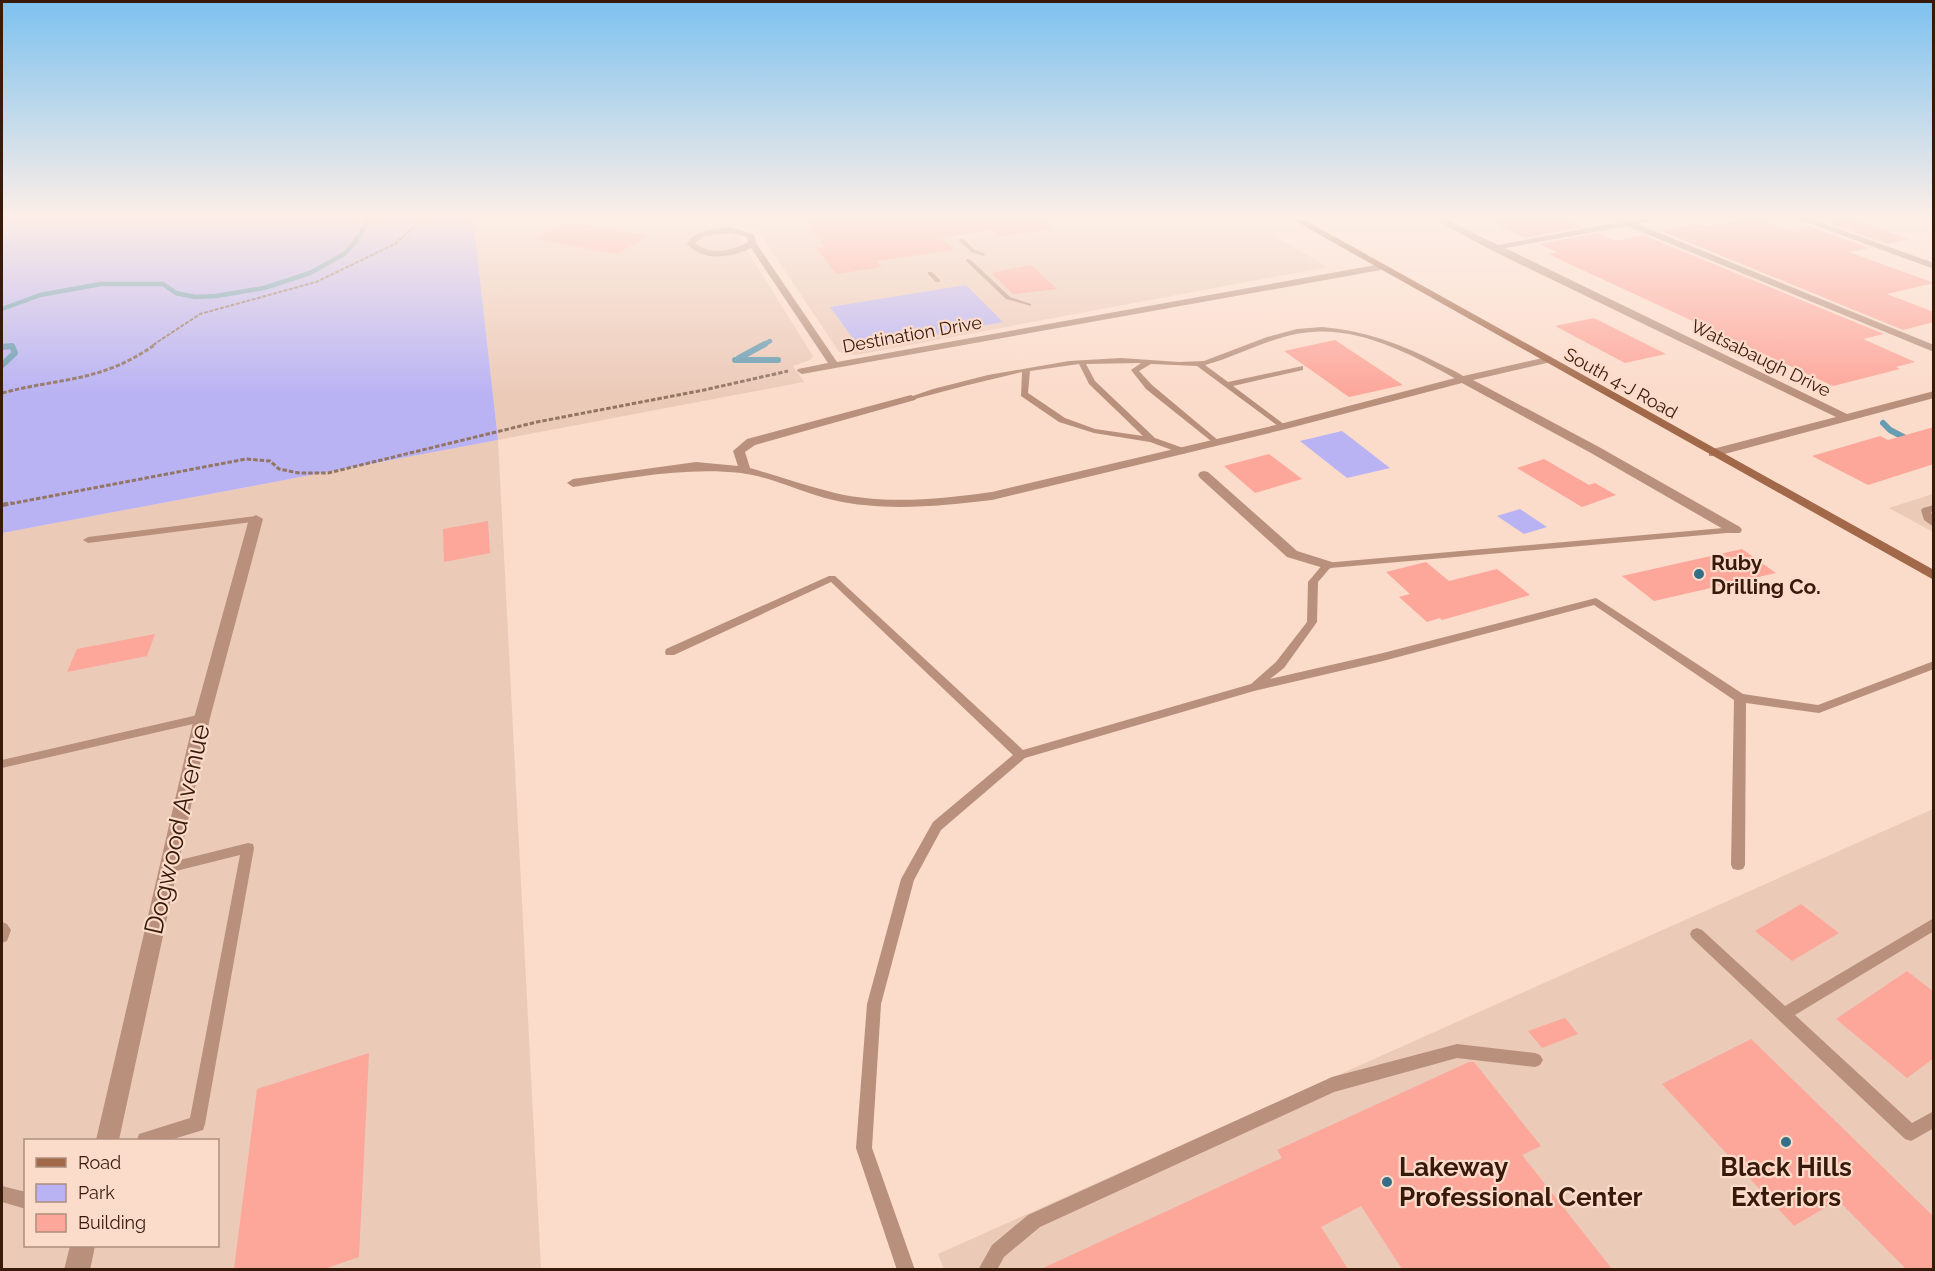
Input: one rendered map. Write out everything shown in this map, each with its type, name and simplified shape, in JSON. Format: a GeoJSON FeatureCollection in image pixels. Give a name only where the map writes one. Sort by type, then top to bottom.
{"type":"FeatureCollection","features":[{"type":"Feature","properties":{"kind":"main road","name":"South 4-J Road"},"geometry":{"type":"LineString","coordinates":[[1399,276],[1934,576]]}},
{"type":"Feature","properties":{"kind":"street"},"geometry":{"type":"LineString","coordinates":[[774,276],[834,365]]}},
{"type":"Feature","properties":{"kind":"street","name":"Destination Drive"},"geometry":{"type":"LineString","coordinates":[[802,371],[1330,276]]}},
{"type":"Feature","properties":{"kind":"street","name":"Watsabaugh Drive"},"geometry":{"type":"LineString","coordinates":[[1553,276],[1847,418]]}},
{"type":"Feature","properties":{"kind":"street"},"geometry":{"type":"LineString","coordinates":[[1756,276],[1934,349]]}},
{"type":"Feature","properties":{"kind":"street"},"geometry":{"type":"LineString","coordinates":[[573,483],[696,466],[745,470],[836,497],[890,503],[944,502],[992,496],[1282,427],[1547,360]]}},
{"type":"Feature","properties":{"kind":"street"},"geometry":{"type":"LineString","coordinates":[[1463,380],[1595,450],[1735,530]]}},
{"type":"Feature","properties":{"kind":"street"},"geometry":{"type":"LineString","coordinates":[[1713,453],[1934,394]]}},
{"type":"Feature","properties":{"kind":"street"},"geometry":{"type":"LineString","coordinates":[[745,470],[739,451],[751,442],[911,398]]}},
{"type":"Feature","properties":{"kind":"street"},"geometry":{"type":"LineString","coordinates":[[1204,475],[1292,554],[1327,565]]}},
{"type":"Feature","properties":{"kind":"street","name":"Dogwood Avenue"},"geometry":{"type":"LineString","coordinates":[[107,1139],[202,718],[256,519]]}},
{"type":"Feature","properties":{"kind":"street"},"geometry":{"type":"LineString","coordinates":[[77,1269],[82,1247]]}},
{"type":"Feature","properties":{"kind":"lane"},"geometry":{"type":"LineString","coordinates":[[933,276],[938,281]]}},
{"type":"Feature","properties":{"kind":"lane"},"geometry":{"type":"LineString","coordinates":[[985,276],[1008,298],[1029,305]]}},
{"type":"Feature","properties":{"kind":"lane"},"geometry":{"type":"LineString","coordinates":[[911,398],[945,388],[1081,362],[1120,360],[1199,364],[1302,330],[1343,331],[1410,350],[1463,380]]}},
{"type":"Feature","properties":{"kind":"lane"},"geometry":{"type":"LineString","coordinates":[[1149,361],[1135,370],[1149,387],[1216,443]]}},
{"type":"Feature","properties":{"kind":"lane"},"geometry":{"type":"LineString","coordinates":[[1081,362],[1092,382],[1152,440]]}},
{"type":"Feature","properties":{"kind":"lane"},"geometry":{"type":"LineString","coordinates":[[1199,364],[1282,427]]}},
{"type":"Feature","properties":{"kind":"lane"},"geometry":{"type":"LineString","coordinates":[[1226,385],[1300,368]]}},
{"type":"Feature","properties":{"kind":"lane"},"geometry":{"type":"LineString","coordinates":[[1026,371],[1024,394],[1062,420],[1094,431],[1152,440],[1183,451]]}},
{"type":"Feature","properties":{"kind":"lane"},"geometry":{"type":"LineString","coordinates":[[1934,508],[1926,510],[1927,518],[1934,524]]}},
{"type":"Feature","properties":{"kind":"lane"},"geometry":{"type":"LineString","coordinates":[[88,540],[256,519]]}},
{"type":"Feature","properties":{"kind":"lane"},"geometry":{"type":"LineString","coordinates":[[1253,687],[1280,665],[1312,622],[1313,582],[1327,565],[1735,530]]}},
{"type":"Feature","properties":{"kind":"lane"},"geometry":{"type":"LineString","coordinates":[[670,652],[832,578],[1021,755]]}},
{"type":"Feature","properties":{"kind":"lane"},"geometry":{"type":"LineString","coordinates":[[906,1269],[864,1148],[874,1004],[908,879],[937,826],[1021,755],[1253,687],[1383,657],[1596,601],[1740,698],[1820,709],[1934,665]]}},
{"type":"Feature","properties":{"kind":"lane"},"geometry":{"type":"LineString","coordinates":[[1738,865],[1740,698]]}},
{"type":"Feature","properties":{"kind":"lane"},"geometry":{"type":"LineString","coordinates":[[2,764],[202,718]]}},
{"type":"Feature","properties":{"kind":"lane"},"geometry":{"type":"LineString","coordinates":[[148,1139],[197,1124],[248,848],[168,868]]}},
{"type":"Feature","properties":{"kind":"lane"},"geometry":{"type":"LineString","coordinates":[[1784,1014],[1934,924]]}},
{"type":"Feature","properties":{"kind":"lane"},"geometry":{"type":"LineString","coordinates":[[2,928],[4,930],[2,937]]}},
{"type":"Feature","properties":{"kind":"lane"},"geometry":{"type":"LineString","coordinates":[[1697,934],[1911,1132],[1934,1119]]}},
{"type":"Feature","properties":{"kind":"lane"},"geometry":{"type":"LineString","coordinates":[[987,1269],[998,1251],[1034,1221],[1332,1085],[1457,1051],[1535,1060]]}},
{"type":"Feature","properties":{"kind":"lane"},"geometry":{"type":"LineString","coordinates":[[2,1194],[24,1200]]}},
{"type":"Feature","properties":{"kind":"path"},"geometry":{"type":"LineString","coordinates":[[2,393],[85,378],[111,370],[200,314],[292,291],[328,276]]}},
{"type":"Feature","properties":{"kind":"path"},"geometry":{"type":"LineString","coordinates":[[2,505],[246,459],[270,461],[279,470],[328,473],[549,419],[704,390],[793,370],[802,371]]}},
{"type":"Feature","properties":{"kind":"shaded area"},"geometry":{"type":"Polygon","coordinates":[[[480,276],[763,276],[813,356],[810,360],[793,366],[804,382],[498,440],[480,276]]]}},
{"type":"Feature","properties":{"kind":"shaded area"},"geometry":{"type":"Polygon","coordinates":[[[789,276],[1277,276],[856,355],[839,352],[789,276]]]}},
{"type":"Feature","properties":{"kind":"shaded area"},"geometry":{"type":"Polygon","coordinates":[[[498,440],[541,1269],[2,1270],[2,533],[498,440]]]}},
{"type":"Feature","properties":{"kind":"shaded area"},"geometry":{"type":"Polygon","coordinates":[[[1933,494],[1933,532],[1889,508],[1933,494]]]}},
{"type":"Feature","properties":{"kind":"shaded area"},"geometry":{"type":"Polygon","coordinates":[[[1933,809],[1933,1269],[944,1270],[938,1254],[1933,809]]]}},
{"type":"Feature","properties":{"kind":"green space"},"geometry":{"type":"Polygon","coordinates":[[[2,276],[480,276],[498,440],[2,533],[2,276]]]}},
{"type":"Feature","properties":{"kind":"green space"},"geometry":{"type":"Polygon","coordinates":[[[966,285],[1003,322],[860,348],[830,307],[966,285]]]}},
{"type":"Feature","properties":{"kind":"green space"},"geometry":{"type":"Polygon","coordinates":[[[1342,431],[1390,468],[1347,478],[1300,441],[1342,431]]]}},
{"type":"Feature","properties":{"kind":"green space"},"geometry":{"type":"Polygon","coordinates":[[[1520,509],[1547,527],[1524,534],[1497,516],[1520,509]]]}},
{"type":"Feature","properties":{"kind":"building"},"geometry":{"type":"Polygon","coordinates":[[[994,276],[1043,276],[1057,289],[1013,294],[994,276]]]}},
{"type":"Feature","properties":{"kind":"building"},"geometry":{"type":"Polygon","coordinates":[[[1596,276],[1744,276],[1884,334],[1863,339],[1915,362],[1896,367],[1900,369],[1833,386],[1596,276]]]}},
{"type":"Feature","properties":{"kind":"building"},"geometry":{"type":"Polygon","coordinates":[[[1772,276],[1916,276],[1934,283],[1887,294],[1934,312],[1934,322],[1903,330],[1772,276]]]}},
{"type":"Feature","properties":{"kind":"building"},"geometry":{"type":"Polygon","coordinates":[[[1594,318],[1666,354],[1625,363],[1555,326],[1594,318]]]}},
{"type":"Feature","properties":{"kind":"building"},"geometry":{"type":"Polygon","coordinates":[[[1335,340],[1403,385],[1349,397],[1284,351],[1335,340]]]}},
{"type":"Feature","properties":{"kind":"building"},"geometry":{"type":"Polygon","coordinates":[[[1934,427],[1934,464],[1868,485],[1812,456],[1880,436],[1888,440],[1934,427]]]}},
{"type":"Feature","properties":{"kind":"building"},"geometry":{"type":"Polygon","coordinates":[[[1269,454],[1302,479],[1255,493],[1224,466],[1269,454]]]}},
{"type":"Feature","properties":{"kind":"building"},"geometry":{"type":"Polygon","coordinates":[[[1544,459],[1589,485],[1595,483],[1616,495],[1582,507],[1517,468],[1544,459]]]}},
{"type":"Feature","properties":{"kind":"building"},"geometry":{"type":"Polygon","coordinates":[[[488,521],[490,553],[444,562],[443,529],[488,521]]]}},
{"type":"Feature","properties":{"kind":"building","name":"Ruby Drilling Co."},"geometry":{"type":"Polygon","coordinates":[[[1742,549],[1776,573],[1654,601],[1622,576],[1742,549]]]}},
{"type":"Feature","properties":{"kind":"building"},"geometry":{"type":"Polygon","coordinates":[[[1426,562],[1449,581],[1497,569],[1530,595],[1442,620],[1440,618],[1427,622],[1399,597],[1410,594],[1386,572],[1426,562]]]}},
{"type":"Feature","properties":{"kind":"building"},"geometry":{"type":"Polygon","coordinates":[[[155,634],[147,656],[67,672],[77,649],[155,634]]]}},
{"type":"Feature","properties":{"kind":"building"},"geometry":{"type":"Polygon","coordinates":[[[1801,904],[1839,933],[1792,961],[1755,931],[1801,904]]]}},
{"type":"Feature","properties":{"kind":"building"},"geometry":{"type":"Polygon","coordinates":[[[1907,971],[1934,992],[1934,1058],[1907,1078],[1836,1019],[1907,971]]]}},
{"type":"Feature","properties":{"kind":"building"},"geometry":{"type":"Polygon","coordinates":[[[1565,1018],[1578,1034],[1542,1048],[1528,1031],[1565,1018]]]}},
{"type":"Feature","properties":{"kind":"building","name":"Black Hills Exteriors"},"geometry":{"type":"Polygon","coordinates":[[[1751,1039],[1934,1217],[1934,1269],[1906,1269],[1838,1200],[1794,1226],[1662,1084],[1751,1039]]]}},
{"type":"Feature","properties":{"kind":"building"},"geometry":{"type":"Polygon","coordinates":[[[369,1053],[359,1257],[324,1269],[234,1269],[257,1089],[369,1053]]]}},
{"type":"Feature","properties":{"kind":"building","name":"Lakeway Professional Center"},"geometry":{"type":"Polygon","coordinates":[[[1469,1062],[1474,1062],[1541,1146],[1522,1155],[1612,1269],[1402,1269],[1361,1206],[1321,1227],[1348,1269],[1041,1269],[1282,1158],[1277,1150],[1469,1062]]]}},
{"type":"Feature","properties":{"kind":"waterway"},"geometry":{"type":"LineString","coordinates":[[2,309],[40,295],[101,284],[163,284],[176,293],[195,297],[264,288],[300,276]]}},
{"type":"Feature","properties":{"kind":"waterway"},"geometry":{"type":"LineString","coordinates":[[763,345],[770,341]]}},
{"type":"Feature","properties":{"kind":"waterway"},"geometry":{"type":"LineString","coordinates":[[739,358],[765,344]]}},
{"type":"Feature","properties":{"kind":"waterway"},"geometry":{"type":"LineString","coordinates":[[2,347],[12,346],[15,353],[2,365]]}},
{"type":"Feature","properties":{"kind":"waterway"},"geometry":{"type":"LineString","coordinates":[[735,360],[778,360]]}},
{"type":"Feature","properties":{"kind":"waterway"},"geometry":{"type":"LineString","coordinates":[[1883,423],[1890,430],[1909,440]]}},
{"type":"Feature","properties":{"kind":"place","name":"Ruby Drilling Co."},"geometry":{"type":"Point","coordinates":[1699,574]}},
{"type":"Feature","properties":{"kind":"place","name":"Black Hills Exteriors"},"geometry":{"type":"Point","coordinates":[1786,1142]}},
{"type":"Feature","properties":{"kind":"place","name":"Lakeway Professional Center"},"geometry":{"type":"Point","coordinates":[1387,1182]}}]}
